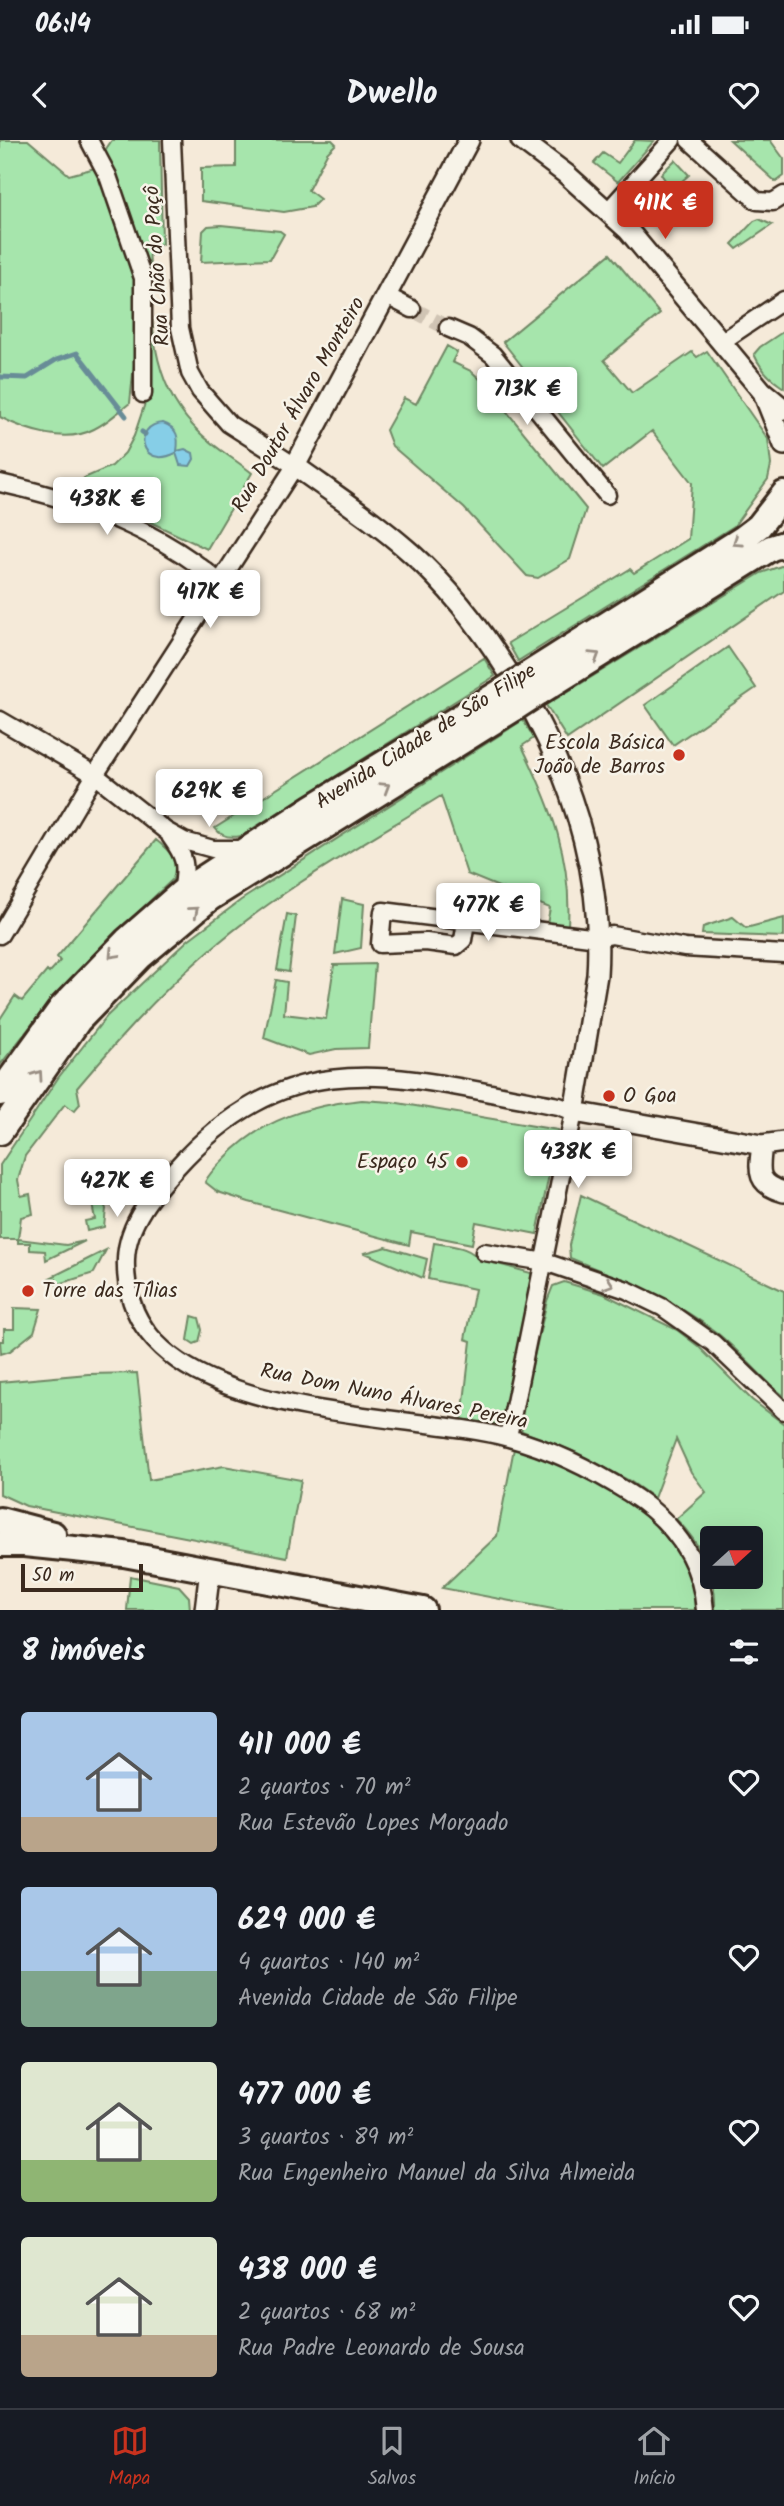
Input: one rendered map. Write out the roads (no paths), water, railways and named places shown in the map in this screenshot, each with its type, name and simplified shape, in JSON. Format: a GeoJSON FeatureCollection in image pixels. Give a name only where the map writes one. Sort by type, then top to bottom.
{"type":"FeatureCollection","features":[{"type":"Feature","properties":{"kind":"main road","name":"Avenida Cidade de São Filipe"},"geometry":{"type":"LineString","coordinates":[[0,1132],[78,1021],[141,956],[210,898],[743,539],[759,526],[784,494]]}},
{"type":"Feature","properties":{"kind":"main road","name":"Avenida Cidade de São Filipe"},"geometry":{"type":"LineString","coordinates":[[0,1093],[62,1007],[127,940],[182,892],[246,849],[771,548],[784,544]]}},
{"type":"Feature","properties":{"kind":"main road"},"geometry":{"type":"LineString","coordinates":[[0,1520],[85,1540],[124,1555]]}},
{"type":"Feature","properties":{"kind":"main road"},"geometry":{"type":"LineString","coordinates":[[0,1544],[24,1544],[124,1555],[423,1610]]}},
{"type":"Feature","properties":{"kind":"street"},"geometry":{"type":"LineString","coordinates":[[89,140],[108,176],[143,278],[143,394]]}},
{"type":"Feature","properties":{"kind":"street","name":"Rua Chão do Paçô"},"geometry":{"type":"LineString","coordinates":[[172,140],[180,328],[190,373],[200,391],[229,424],[295,466]]}},
{"type":"Feature","properties":{"kind":"street","name":"Rua Doutor Álvaro Monteiro"},"geometry":{"type":"LineString","coordinates":[[0,935],[95,775],[295,466],[469,140]]}},
{"type":"Feature","properties":{"kind":"street"},"geometry":{"type":"LineString","coordinates":[[521,140],[608,211],[650,255],[762,391],[784,409]]}},
{"type":"Feature","properties":{"kind":"street"},"geometry":{"type":"LineString","coordinates":[[608,211],[672,140]]}},
{"type":"Feature","properties":{"kind":"street"},"geometry":{"type":"LineString","coordinates":[[689,140],[757,201],[773,202],[784,195]]}},
{"type":"Feature","properties":{"kind":"street"},"geometry":{"type":"LineString","coordinates":[[387,296],[412,309]]}},
{"type":"Feature","properties":{"kind":"street"},"geometry":{"type":"LineString","coordinates":[[721,342],[784,300]]}},
{"type":"Feature","properties":{"kind":"street"},"geometry":{"type":"LineString","coordinates":[[448,328],[469,337],[493,355],[607,495]]}},
{"type":"Feature","properties":{"kind":"street"},"geometry":{"type":"LineString","coordinates":[[762,391],[784,445]]}},
{"type":"Feature","properties":{"kind":"street"},"geometry":{"type":"LineString","coordinates":[[295,466],[375,523],[435,576],[477,625],[520,691],[567,783],[579,822],[590,875],[598,938],[597,975],[575,1112],[508,1437]]}},
{"type":"Feature","properties":{"kind":"street"},"geometry":{"type":"LineString","coordinates":[[0,483],[27,489],[108,517],[163,541],[197,562],[219,582]]}},
{"type":"Feature","properties":{"kind":"street"},"geometry":{"type":"LineString","coordinates":[[0,720],[95,775],[166,831],[184,841],[214,849],[246,849]]}},
{"type":"Feature","properties":{"kind":"street"},"geometry":{"type":"LineString","coordinates":[[166,831],[181,851],[185,862],[182,892]]}},
{"type":"Feature","properties":{"kind":"street"},"geometry":{"type":"LineString","coordinates":[[466,922],[463,940],[456,946],[426,942],[380,944],[383,911],[598,938],[612,935],[685,948],[784,954]]}},
{"type":"Feature","properties":{"kind":"street","name":"Rua Dom Nuno Álvares Pereira"},"geometry":{"type":"LineString","coordinates":[[705,1610],[704,1591],[688,1548],[677,1533],[656,1513],[617,1485],[581,1466],[508,1437],[290,1403],[224,1386],[204,1377],[163,1348],[139,1319],[126,1289],[126,1248],[129,1236],[142,1212],[166,1179],[196,1147],[227,1120],[271,1094],[300,1084],[335,1078],[405,1078],[762,1145],[784,1142]]}},
{"type":"Feature","properties":{"kind":"street"},"geometry":{"type":"LineString","coordinates":[[762,1145],[758,1171],[761,1178],[773,1188],[784,1192]]}},
{"type":"Feature","properties":{"kind":"street"},"geometry":{"type":"LineString","coordinates":[[484,1252],[545,1262],[627,1290],[662,1307],[713,1343],[784,1411]]}},
{"type":"Feature","properties":{"kind":"street"},"geometry":{"type":"LineString","coordinates":[[205,1610],[210,1570]]}},
{"type":"Feature","properties":{"kind":"water"},"geometry":{"type":"Polygon","coordinates":[[[163,423],[176,434],[177,451],[185,449],[193,453],[194,459],[190,466],[180,465],[176,453],[164,457],[147,452],[144,438],[147,431],[153,425],[163,423]]]}},
{"type":"Feature","properties":{"kind":"waterway"},"geometry":{"type":"LineString","coordinates":[[0,377],[27,378],[56,360],[77,353],[126,416]]}},
{"type":"Feature","properties":{"kind":"tunnel"},"geometry":{"type":"LineString","coordinates":[[412,309],[448,328]]}},
{"type":"Feature","properties":{"kind":"place","name":"Escola Básica João de Barros"},"geometry":{"type":"Point","coordinates":[679,755]}},
{"type":"Feature","properties":{"kind":"place","name":"O Goa"},"geometry":{"type":"Point","coordinates":[609,1096]}},
{"type":"Feature","properties":{"kind":"place","name":"Espaço 45"},"geometry":{"type":"Point","coordinates":[462,1162]}},
{"type":"Feature","properties":{"kind":"place","name":"Torre das Tílias"},"geometry":{"type":"Point","coordinates":[28,1291]}}]}
